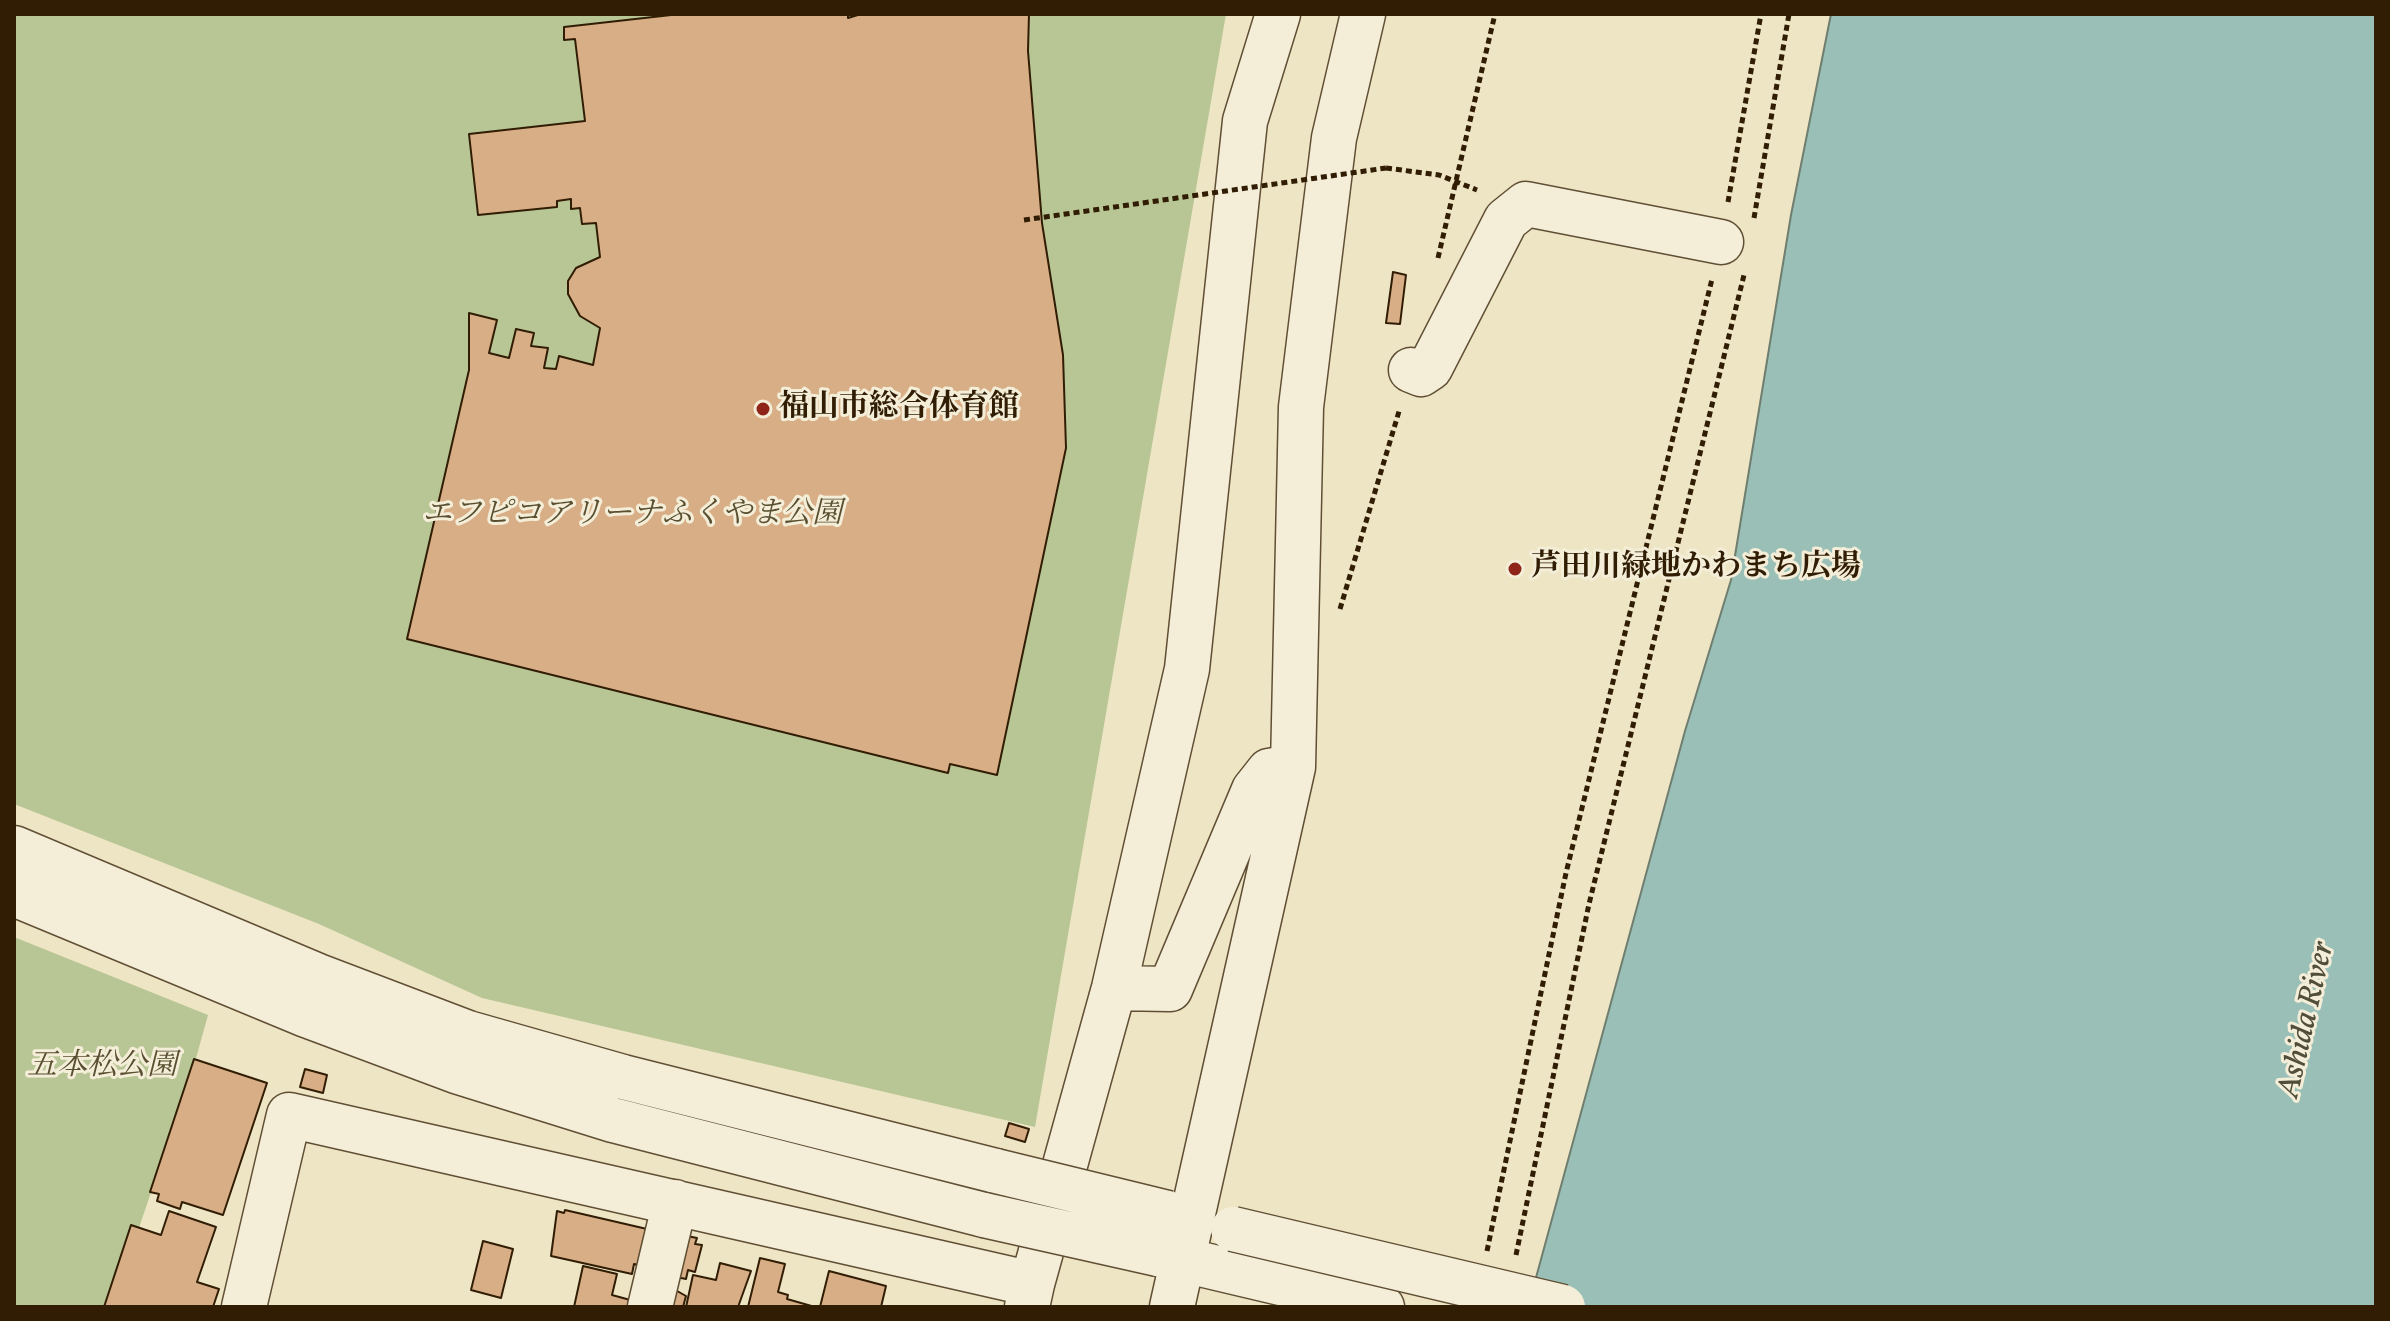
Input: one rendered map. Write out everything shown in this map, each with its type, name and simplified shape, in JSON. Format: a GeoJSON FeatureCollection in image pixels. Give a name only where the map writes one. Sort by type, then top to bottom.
{"type":"FeatureCollection","features":[{"type":"Feature","properties":{"kind":"street"},"geometry":{"type":"LineString","coordinates":[[244,1307],[289,1115],[675,1202],[1029,1296],[1114,988],[1187,669],[1245,121],[1278,14]]}},
{"type":"Feature","properties":{"kind":"street"},"geometry":{"type":"LineString","coordinates":[[1172,1307],[1193,1240],[1293,767],[1299,611],[1301,407],[1334,138],[1363,14]]}},
{"type":"Feature","properties":{"kind":"street"},"geometry":{"type":"LineString","coordinates":[[1411,370],[1421,374],[1430,368],[1506,220],[1526,204],[1739,247]]}},
{"type":"Feature","properties":{"kind":"street"},"geometry":{"type":"LineString","coordinates":[[1114,988],[1170,989],[1254,790],[1269,771],[1293,767]]}},
{"type":"Feature","properties":{"kind":"street"},"geometry":{"type":"LineString","coordinates":[[14,848],[318,976],[468,1033],[623,1077],[996,1171],[1382,1307]]}},
{"type":"Feature","properties":{"kind":"street"},"geometry":{"type":"LineString","coordinates":[[14,894],[306,1015],[456,1071],[613,1120],[984,1215],[1193,1240],[1563,1307]]}},
{"type":"Feature","properties":{"kind":"street"},"geometry":{"type":"LineString","coordinates":[[650,1307],[675,1202]]}},
{"type":"Feature","properties":{"kind":"path"},"geometry":{"type":"LineString","coordinates":[[1485,1261],[1566,873],[1739,247],[1761,14]]}},
{"type":"Feature","properties":{"kind":"path"},"geometry":{"type":"LineString","coordinates":[[1515,1260],[1589,904],[1789,14]]}},
{"type":"Feature","properties":{"kind":"path"},"geometry":{"type":"LineString","coordinates":[[1024,220],[1386,168],[1439,175],[1469,188]]}},
{"type":"Feature","properties":{"kind":"green space","name":"エフピコアリーナふくやま公園"},"geometry":{"type":"Polygon","coordinates":[[[14,14],[1226,14],[1035,1127],[482,998],[319,924],[14,804],[14,14]]]}},
{"type":"Feature","properties":{"kind":"green space","name":"五本松公園"},"geometry":{"type":"Polygon","coordinates":[[[14,937],[208,1015],[193,1069],[112,1307],[14,1307],[14,937]]]}},
{"type":"Feature","properties":{"kind":"water","name":"Ashida River"},"geometry":{"type":"Polygon","coordinates":[[[1831,14],[2376,14],[2376,1307],[1528,1307],[1685,731],[1731,580],[1791,215],[1831,14]]]}},
{"type":"Feature","properties":{"kind":"building","name":"福山市総合体育館"},"geometry":{"type":"Polygon","coordinates":[[[680,14],[848,14],[848,18],[861,14],[1029,14],[1028,51],[1042,223],[1063,355],[1066,448],[997,775],[950,764],[948,773],[407,639],[469,370],[469,313],[497,320],[489,353],[509,358],[516,329],[534,333],[531,346],[548,348],[544,368],[556,369],[559,356],[593,365],[600,328],[580,316],[568,294],[568,281],[576,268],[600,257],[596,223],[582,224],[580,208],[571,209],[571,199],[557,201],[557,207],[478,215],[469,134],[585,121],[575,39],[564,40],[564,27],[680,14]]]}},
{"type":"Feature","properties":{"kind":"building"},"geometry":{"type":"Polygon","coordinates":[[[1393,272],[1406,275],[1400,324],[1386,323],[1393,272]]]}},
{"type":"Feature","properties":{"kind":"building"},"geometry":{"type":"Polygon","coordinates":[[[194,1059],[267,1083],[223,1215],[182,1202],[180,1209],[157,1201],[159,1194],[150,1192],[194,1059]]]}},
{"type":"Feature","properties":{"kind":"building"},"geometry":{"type":"Polygon","coordinates":[[[305,1069],[327,1075],[323,1093],[300,1087],[305,1069]]]}},
{"type":"Feature","properties":{"kind":"building"},"geometry":{"type":"Polygon","coordinates":[[[1009,1123],[1029,1129],[1025,1142],[1005,1136],[1009,1123]]]}},
{"type":"Feature","properties":{"kind":"building"},"geometry":{"type":"Polygon","coordinates":[[[565,1210],[647,1229],[638,1265],[634,1264],[632,1274],[551,1256],[557,1211],[564,1213],[565,1210]]]}},
{"type":"Feature","properties":{"kind":"building"},"geometry":{"type":"Polygon","coordinates":[[[169,1211],[216,1227],[197,1282],[219,1289],[213,1307],[104,1307],[131,1225],[161,1235],[169,1211]]]}},
{"type":"Feature","properties":{"kind":"building"},"geometry":{"type":"Polygon","coordinates":[[[682,1235],[697,1238],[695,1244],[702,1245],[695,1272],[688,1270],[686,1279],[671,1276],[682,1235]]]}},
{"type":"Feature","properties":{"kind":"building"},"geometry":{"type":"Polygon","coordinates":[[[483,1241],[513,1249],[501,1298],[471,1290],[483,1241]]]}},
{"type":"Feature","properties":{"kind":"building"},"geometry":{"type":"Polygon","coordinates":[[[760,1258],[785,1264],[778,1292],[788,1295],[787,1299],[815,1307],[748,1307],[760,1258]]]}},
{"type":"Feature","properties":{"kind":"building"},"geometry":{"type":"Polygon","coordinates":[[[720,1263],[751,1271],[738,1307],[686,1307],[693,1275],[716,1280],[720,1263]]]}},
{"type":"Feature","properties":{"kind":"building"},"geometry":{"type":"Polygon","coordinates":[[[583,1266],[617,1274],[612,1295],[634,1301],[632,1307],[574,1307],[583,1266]]]}},
{"type":"Feature","properties":{"kind":"building"},"geometry":{"type":"Polygon","coordinates":[[[829,1271],[886,1286],[881,1307],[820,1307],[829,1271]]]}},
{"type":"Feature","properties":{"kind":"building"},"geometry":{"type":"Polygon","coordinates":[[[670,1287],[686,1296],[683,1307],[664,1307],[670,1287]]]}},
{"type":"Feature","properties":{"kind":"place","name":"福山市総合体育館"},"geometry":{"type":"Point","coordinates":[763,409]}},
{"type":"Feature","properties":{"kind":"place","name":"芦田川緑地かわまち広場"},"geometry":{"type":"Point","coordinates":[1515,569]}}]}
